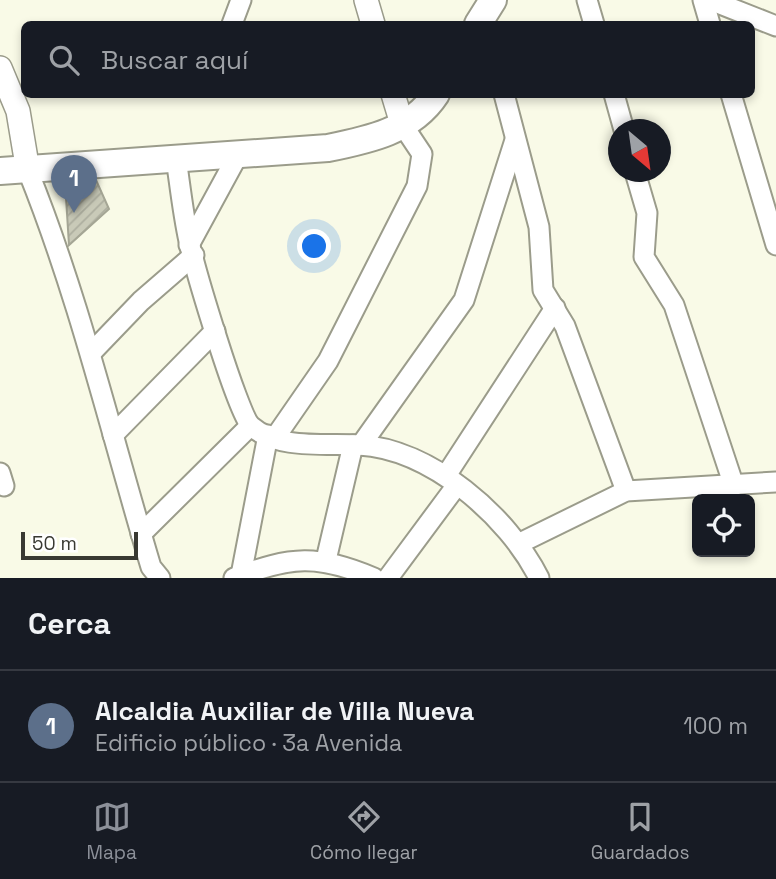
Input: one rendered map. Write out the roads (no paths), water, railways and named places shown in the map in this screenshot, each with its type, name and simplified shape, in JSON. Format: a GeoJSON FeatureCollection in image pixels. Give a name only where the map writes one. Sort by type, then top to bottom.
{"type":"FeatureCollection","features":[{"type":"Feature","properties":{"kind":"main road"},"geometry":{"type":"LineString","coordinates":[[0,171],[328,148],[372,139],[418,114],[432,98]]}},
{"type":"Feature","properties":{"kind":"street"},"geometry":{"type":"LineString","coordinates":[[233,21],[241,0]]}},
{"type":"Feature","properties":{"kind":"street"},"geometry":{"type":"LineString","coordinates":[[366,0],[372,21]]}},
{"type":"Feature","properties":{"kind":"street"},"geometry":{"type":"LineString","coordinates":[[587,0],[593,21]]}},
{"type":"Feature","properties":{"kind":"street"},"geometry":{"type":"LineString","coordinates":[[703,0],[709,21]]}},
{"type":"Feature","properties":{"kind":"street"},"geometry":{"type":"LineString","coordinates":[[710,0],[776,26]]}},
{"type":"Feature","properties":{"kind":"street"},"geometry":{"type":"LineString","coordinates":[[0,68],[18,111],[28,171],[49,224],[92,352],[151,567],[160,578]]}},
{"type":"Feature","properties":{"kind":"street"},"geometry":{"type":"LineString","coordinates":[[238,577],[271,437],[328,361],[413,195],[422,154],[402,124],[394,98]]}},
{"type":"Feature","properties":{"kind":"street"},"geometry":{"type":"LineString","coordinates":[[505,98],[540,227],[543,290],[565,326],[626,491]]}},
{"type":"Feature","properties":{"kind":"street"},"geometry":{"type":"LineString","coordinates":[[615,98],[621,119]]}},
{"type":"Feature","properties":{"kind":"street"},"geometry":{"type":"LineString","coordinates":[[732,98],[776,245]]}},
{"type":"Feature","properties":{"kind":"street"},"geometry":{"type":"LineString","coordinates":[[326,560],[357,444],[464,300],[515,139]]}},
{"type":"Feature","properties":{"kind":"street"},"geometry":{"type":"LineString","coordinates":[[92,352],[192,250],[239,153]]}},
{"type":"Feature","properties":{"kind":"street"},"geometry":{"type":"LineString","coordinates":[[176,158],[192,250],[234,391],[250,426],[271,437],[357,444],[394,453],[452,480],[520,543],[530,575]]}},
{"type":"Feature","properties":{"kind":"street"},"geometry":{"type":"LineString","coordinates":[[638,182],[647,212],[644,257],[674,305],[734,486]]}},
{"type":"Feature","properties":{"kind":"street"},"geometry":{"type":"LineString","coordinates":[[388,578],[452,480],[555,308]]}},
{"type":"Feature","properties":{"kind":"street"},"geometry":{"type":"LineString","coordinates":[[113,435],[215,331]]}},
{"type":"Feature","properties":{"kind":"street"},"geometry":{"type":"LineString","coordinates":[[141,534],[250,426]]}},
{"type":"Feature","properties":{"kind":"street"},"geometry":{"type":"LineString","coordinates":[[520,543],[626,491],[776,482]]}},
{"type":"Feature","properties":{"kind":"street"},"geometry":{"type":"LineString","coordinates":[[238,577],[287,561],[326,560],[374,578]]}},
{"type":"Feature","properties":{"kind":"place","name":"Alcaldia Auxiliar de Villa Nueva"},"geometry":{"type":"Point","coordinates":[74,213]}}]}
